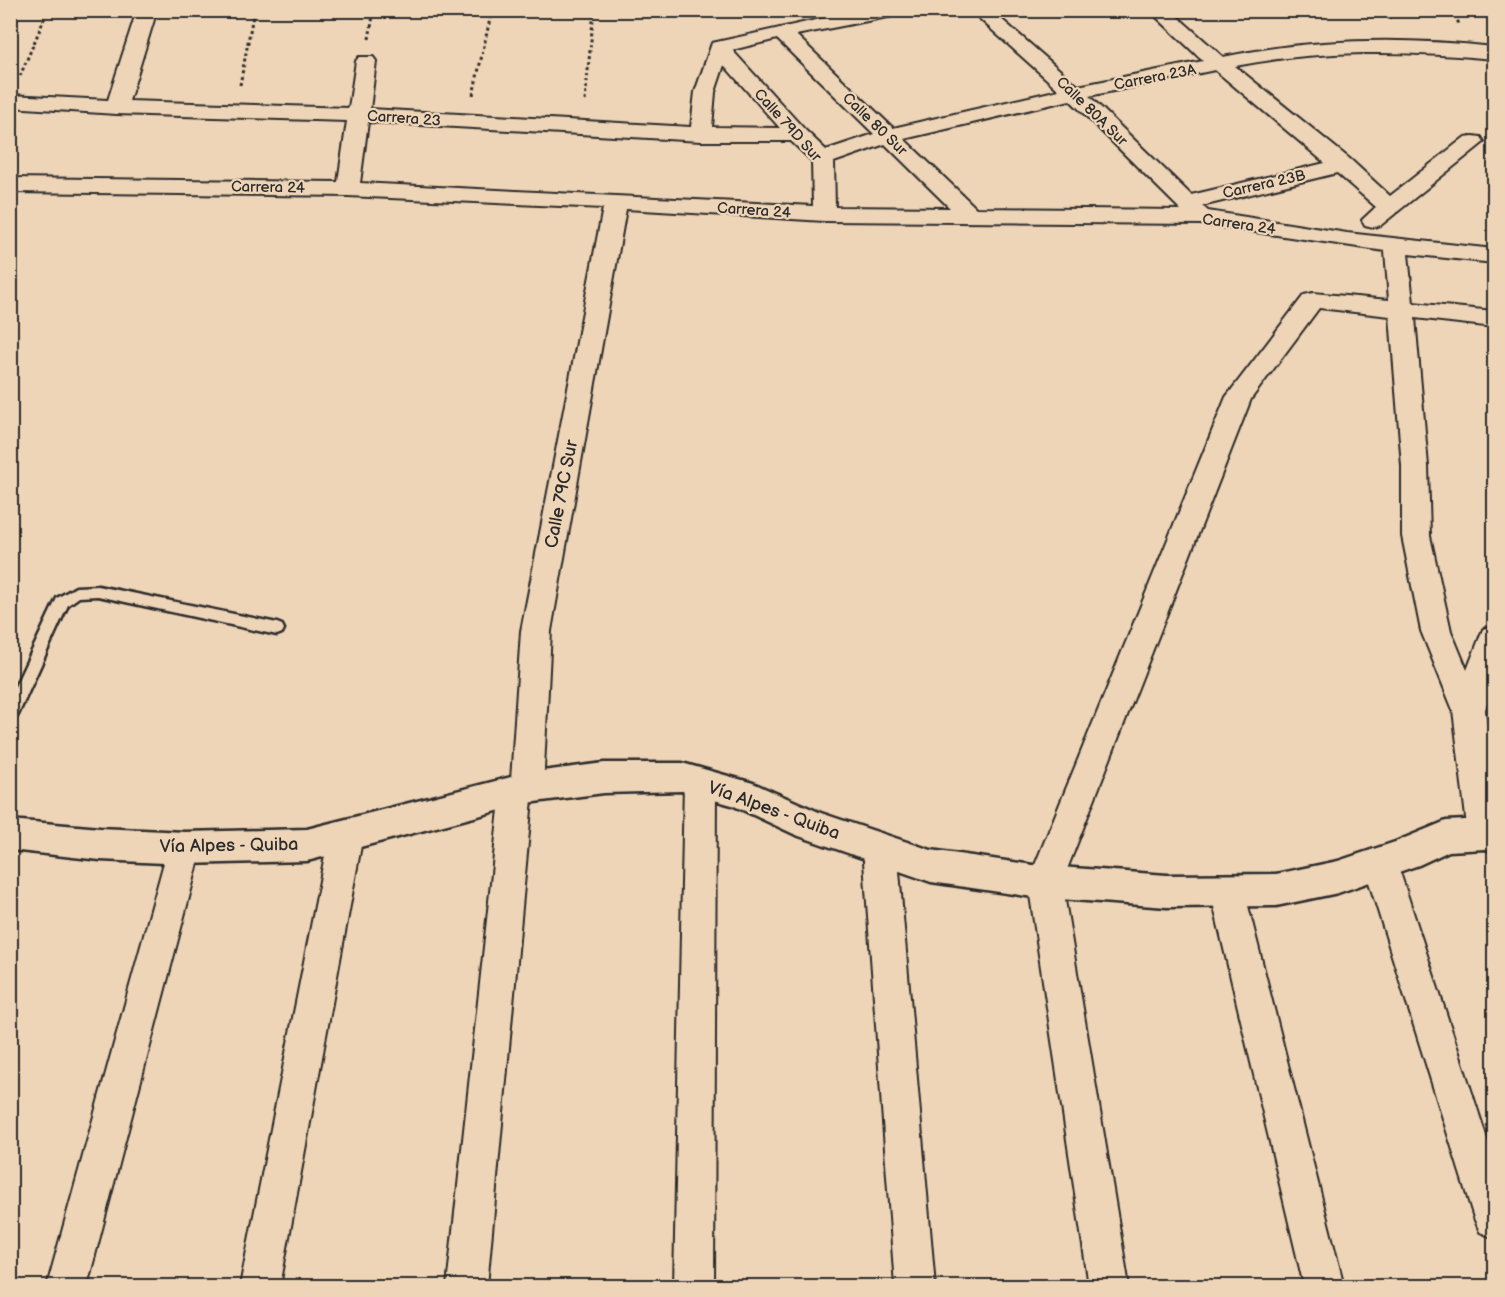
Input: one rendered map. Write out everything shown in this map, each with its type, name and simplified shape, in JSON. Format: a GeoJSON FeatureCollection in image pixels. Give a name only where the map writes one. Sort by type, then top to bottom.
{"type":"FeatureCollection","features":[{"type":"Feature","properties":{"kind":"street"},"geometry":{"type":"LineString","coordinates":[[116,108],[147,10]]}},
{"type":"Feature","properties":{"kind":"street"},"geometry":{"type":"LineString","coordinates":[[701,135],[705,92],[719,47],[893,10]]}},
{"type":"Feature","properties":{"kind":"street","name":"Calle 80A Sur"},"geometry":{"type":"LineString","coordinates":[[979,10],[1074,93],[1193,210]]}},
{"type":"Feature","properties":{"kind":"street"},"geometry":{"type":"LineString","coordinates":[[1158,10],[1218,65],[1343,165],[1389,207]]}},
{"type":"Feature","properties":{"kind":"street","name":"Calle 80 Sur"},"geometry":{"type":"LineString","coordinates":[[781,32],[970,215]]}},
{"type":"Feature","properties":{"kind":"street","name":"Carrera 23A"},"geometry":{"type":"LineString","coordinates":[[823,159],[887,136],[1074,93],[1275,52],[1358,46],[1432,47],[1494,53]]}},
{"type":"Feature","properties":{"kind":"street","name":"Calle 79D Sur"},"geometry":{"type":"LineString","coordinates":[[719,47],[797,135],[823,159],[824,214]]}},
{"type":"Feature","properties":{"kind":"street"},"geometry":{"type":"LineString","coordinates":[[348,189],[366,61]]}},
{"type":"Feature","properties":{"kind":"street","name":"Carrera 23"},"geometry":{"type":"LineString","coordinates":[[10,101],[116,108],[358,115],[701,135],[797,135]]}},
{"type":"Feature","properties":{"kind":"street"},"geometry":{"type":"LineString","coordinates":[[1347,240],[1473,141]]}},
{"type":"Feature","properties":{"kind":"street","name":"Carrera 23B"},"geometry":{"type":"LineString","coordinates":[[1193,210],[1343,165]]}},
{"type":"Feature","properties":{"kind":"street","name":"Carrera 24"},"geometry":{"type":"LineString","coordinates":[[10,185],[348,189],[824,214],[970,215],[1193,210],[1347,240],[1494,256]]}},
{"type":"Feature","properties":{"kind":"street","name":"Calle 79C Sur"},"geometry":{"type":"LineString","coordinates":[[467,1287],[522,790],[536,631],[616,202]]}},
{"type":"Feature","properties":{"kind":"street"},"geometry":{"type":"LineString","coordinates":[[1396,245],[1415,466],[1416,536],[1436,631],[1469,710],[1490,835]]}},
{"type":"Feature","properties":{"kind":"street"},"geometry":{"type":"LineString","coordinates":[[1108,1287],[1045,882],[1239,397],[1313,300],[1494,318]]}},
{"type":"Feature","properties":{"kind":"street"},"geometry":{"type":"LineString","coordinates":[[1469,710],[1494,637]]}},
{"type":"Feature","properties":{"kind":"street","name":"Vía Alpes - Quiba"},"geometry":{"type":"LineString","coordinates":[[10,835],[100,844],[185,848],[307,845],[522,790],[604,778],[681,777],[740,793],[809,824],[931,866],[1045,882],[1167,891],[1276,890],[1338,878],[1446,836],[1490,835]]}},
{"type":"Feature","properties":{"kind":"street"},"geometry":{"type":"LineString","coordinates":[[694,1287],[700,782]]}},
{"type":"Feature","properties":{"kind":"street"},"geometry":{"type":"LineString","coordinates":[[260,1287],[346,835]]}},
{"type":"Feature","properties":{"kind":"street"},"geometry":{"type":"LineString","coordinates":[[67,1287],[185,848]]}},
{"type":"Feature","properties":{"kind":"street"},"geometry":{"type":"LineString","coordinates":[[880,848],[915,1287]]}},
{"type":"Feature","properties":{"kind":"street"},"geometry":{"type":"LineString","coordinates":[[1380,863],[1494,1218]]}},
{"type":"Feature","properties":{"kind":"street"},"geometry":{"type":"LineString","coordinates":[[1227,890],[1324,1287]]}},
{"type":"Feature","properties":{"kind":"lane"},"geometry":{"type":"LineString","coordinates":[[10,715],[62,602],[76,592],[98,591],[277,629]]}},
{"type":"Feature","properties":{"kind":"path"},"geometry":{"type":"LineString","coordinates":[[20,77],[48,10]]}},
{"type":"Feature","properties":{"kind":"path"},"geometry":{"type":"LineString","coordinates":[[235,112],[254,10]]}},
{"type":"Feature","properties":{"kind":"path"},"geometry":{"type":"LineString","coordinates":[[467,122],[492,10]]}},
{"type":"Feature","properties":{"kind":"path"},"geometry":{"type":"LineString","coordinates":[[582,129],[594,10]]}}]}
